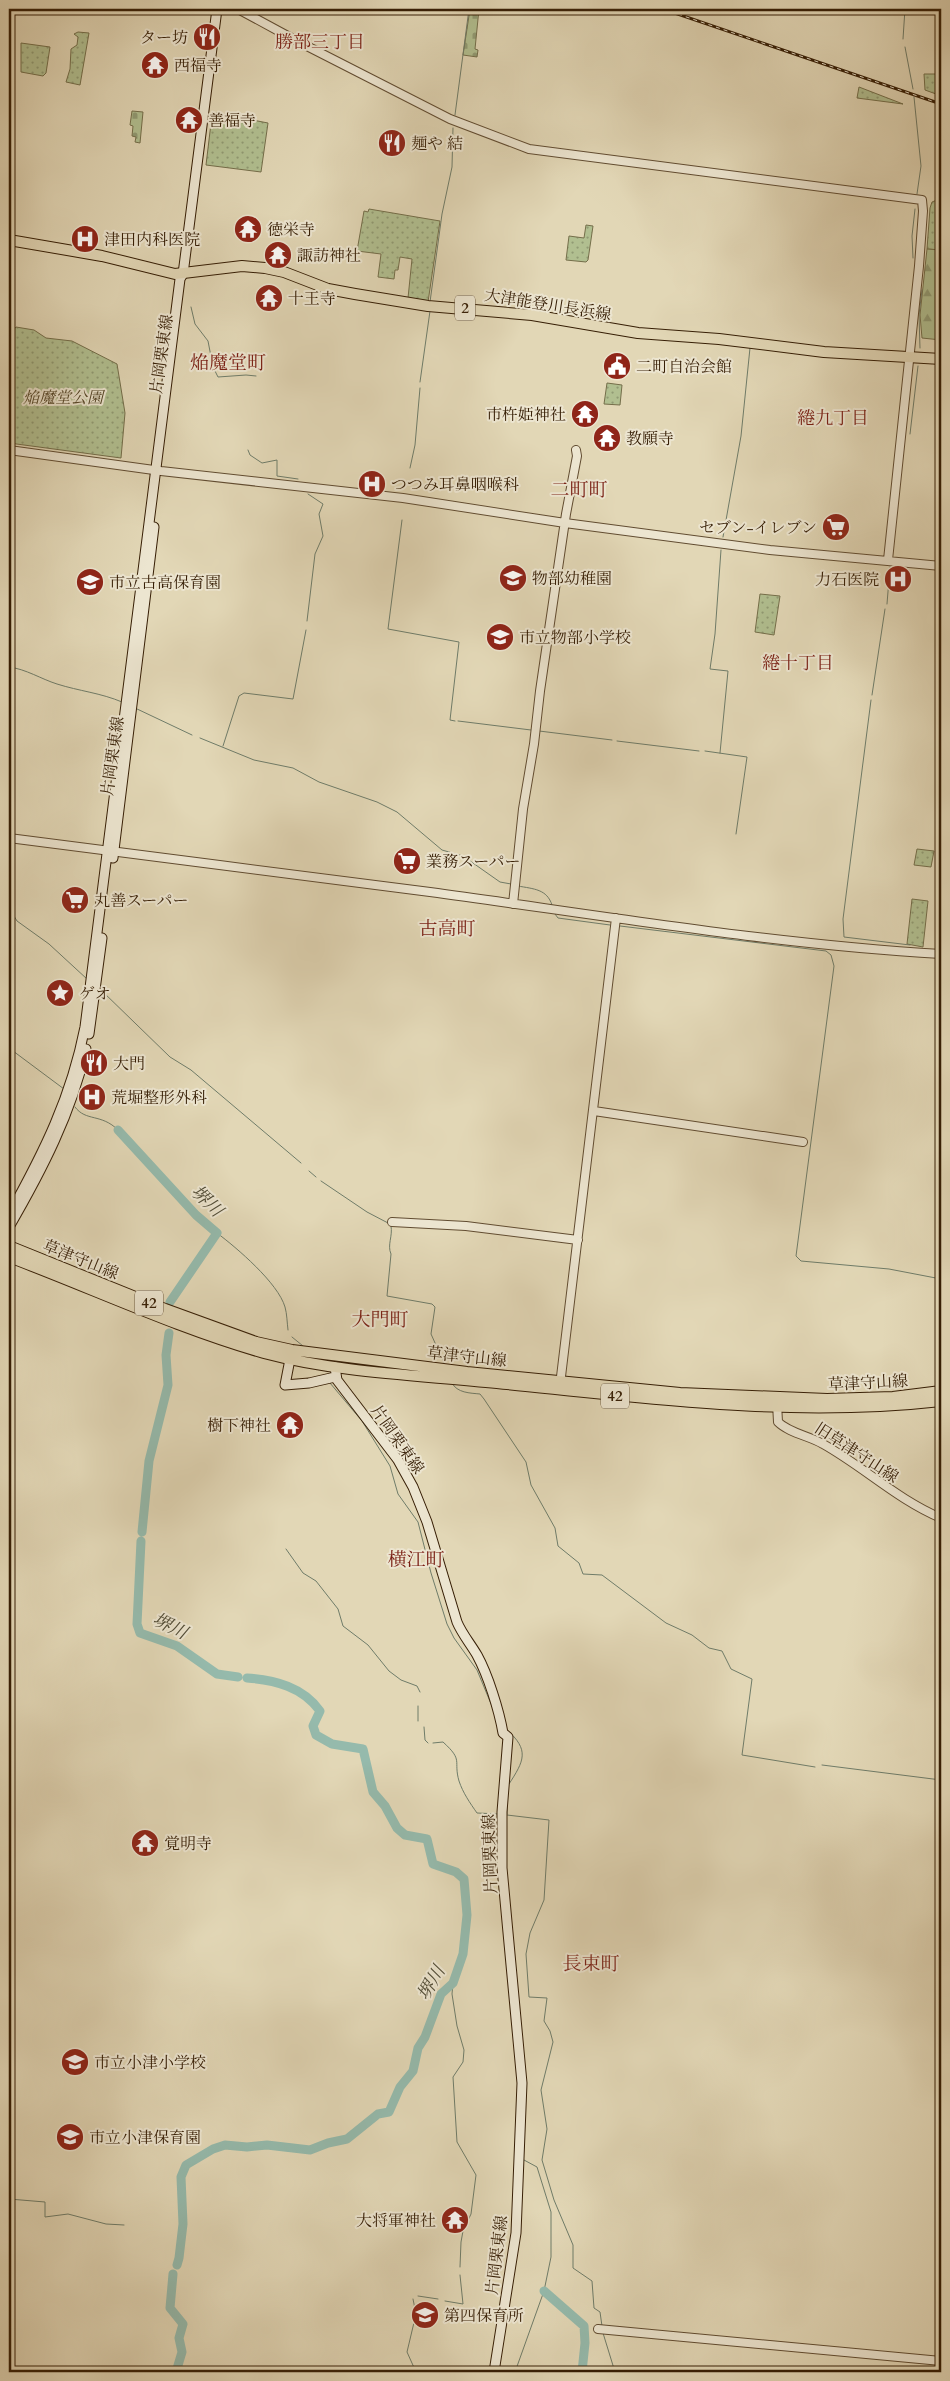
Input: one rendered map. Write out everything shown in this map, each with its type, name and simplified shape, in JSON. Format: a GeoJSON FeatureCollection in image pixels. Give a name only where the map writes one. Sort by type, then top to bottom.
{"type":"FeatureCollection","features":[{"type":"Feature","properties":{"kind":"main road","name":"片岡栗東線"},"geometry":{"type":"LineString","coordinates":[[9,1215],[51,1135],[69,1091],[85,1027],[111,851],[158,470],[186,280],[183,274],[217,9]]}},
{"type":"Feature","properties":{"kind":"main road","name":"大津能登川長浜線"},"geometry":{"type":"LineString","coordinates":[[9,240],[60,248],[156,270],[183,274],[230,267],[252,266],[284,272],[328,289],[410,304],[505,311],[645,334],[727,340],[817,351],[941,359]]}},
{"type":"Feature","properties":{"kind":"main road","name":"片岡栗東線"},"geometry":{"type":"LineString","coordinates":[[9,1227],[42,1170],[60,1132],[83,1062],[93,1020],[111,851]]}},
{"type":"Feature","properties":{"kind":"main road","name":"草津守山線"},"geometry":{"type":"LineString","coordinates":[[9,1246],[165,1310],[291,1354],[335,1372],[680,1393],[777,1403],[890,1405],[941,1400]]}},
{"type":"Feature","properties":{"kind":"main road","name":"草津守山線"},"geometry":{"type":"LineString","coordinates":[[9,1257],[71,1280],[166,1320],[266,1353],[291,1354],[560,1385]]}},
{"type":"Feature","properties":{"kind":"main road"},"geometry":{"type":"LineString","coordinates":[[291,1354],[285,1384],[318,1382],[335,1372]]}},
{"type":"Feature","properties":{"kind":"main road","name":"片岡栗東線"},"geometry":{"type":"LineString","coordinates":[[335,1372],[369,1425],[398,1460],[413,1486],[427,1522],[457,1622],[477,1655],[501,1720],[503,1733],[508,1737],[502,1812],[502,1868],[522,2084],[516,2233],[494,2372]]}},
{"type":"Feature","properties":{"kind":"main road","name":"草津守山線"},"geometry":{"type":"LineString","coordinates":[[777,1403],[893,1397],[941,1391]]}},
{"type":"Feature","properties":{"kind":"street"},"geometry":{"type":"LineString","coordinates":[[238,9],[450,119],[529,149],[922,200],[923,220],[910,358],[888,560]]}},
{"type":"Feature","properties":{"kind":"street"},"geometry":{"type":"LineString","coordinates":[[9,450],[158,470],[403,498],[565,523],[770,550],[941,566]]}},
{"type":"Feature","properties":{"kind":"street"},"geometry":{"type":"LineString","coordinates":[[513,904],[523,809],[565,523],[575,470],[576,450]]}},
{"type":"Feature","properties":{"kind":"street"},"geometry":{"type":"LineString","coordinates":[[9,838],[847,947],[941,954]]}},
{"type":"Feature","properties":{"kind":"street"},"geometry":{"type":"LineString","coordinates":[[560,1385],[616,918]]}},
{"type":"Feature","properties":{"kind":"street"},"geometry":{"type":"LineString","coordinates":[[594,1111],[803,1142]]}},
{"type":"Feature","properties":{"kind":"street"},"geometry":{"type":"LineString","coordinates":[[392,1222],[466,1226],[578,1240]]}},
{"type":"Feature","properties":{"kind":"street","name":"旧草津守山線"},"geometry":{"type":"LineString","coordinates":[[777,1403],[778,1422],[782,1426],[811,1437],[825,1445],[904,1499],[941,1518]]}},
{"type":"Feature","properties":{"kind":"street"},"geometry":{"type":"LineString","coordinates":[[598,2329],[941,2361]]}},
{"type":"Feature","properties":{"kind":"green space"},"geometry":{"type":"Polygon","coordinates":[[[470,9],[479,9],[475,49],[478,50],[477,57],[463,55],[470,9]]]}},
{"type":"Feature","properties":{"kind":"green space"},"geometry":{"type":"Polygon","coordinates":[[[78,32],[89,33],[80,85],[66,82],[70,69],[71,49],[77,45],[78,37],[74,34],[78,32]]]}},
{"type":"Feature","properties":{"kind":"green space"},"geometry":{"type":"Polygon","coordinates":[[[21,43],[50,47],[46,73],[43,76],[21,72],[21,43]]]}},
{"type":"Feature","properties":{"kind":"green space"},"geometry":{"type":"Polygon","coordinates":[[[924,74],[941,74],[936,94],[925,90],[924,74]]]}},
{"type":"Feature","properties":{"kind":"green space"},"geometry":{"type":"Polygon","coordinates":[[[859,87],[903,104],[857,98],[859,87]]]}},
{"type":"Feature","properties":{"kind":"green space"},"geometry":{"type":"Polygon","coordinates":[[[132,111],[143,112],[140,143],[135,142],[136,137],[132,136],[133,126],[130,125],[132,111]]]}},
{"type":"Feature","properties":{"kind":"green space"},"geometry":{"type":"Polygon","coordinates":[[[216,113],[268,123],[261,172],[206,165],[212,115],[216,113]]]}},
{"type":"Feature","properties":{"kind":"green space"},"geometry":{"type":"Polygon","coordinates":[[[941,189],[941,250],[927,249],[930,208],[932,202],[937,200],[937,192],[941,189]]]}},
{"type":"Feature","properties":{"kind":"green space"},"geometry":{"type":"Polygon","coordinates":[[[369,209],[440,221],[428,302],[408,298],[412,259],[400,257],[394,279],[378,277],[381,254],[357,251],[364,211],[368,212],[369,209]]]}},
{"type":"Feature","properties":{"kind":"green space"},"geometry":{"type":"Polygon","coordinates":[[[586,225],[593,226],[588,260],[586,262],[566,260],[569,236],[584,238],[586,225]]]}},
{"type":"Feature","properties":{"kind":"green space"},"geometry":{"type":"Polygon","coordinates":[[[927,249],[941,250],[941,340],[922,338],[920,315],[927,249]]]}},
{"type":"Feature","properties":{"kind":"green space","name":"焔魔堂公園"},"geometry":{"type":"Polygon","coordinates":[[[16,327],[34,330],[46,338],[72,341],[117,364],[125,413],[121,458],[9,443],[9,335],[16,327]]]}},
{"type":"Feature","properties":{"kind":"green space"},"geometry":{"type":"Polygon","coordinates":[[[607,383],[622,385],[620,405],[604,404],[607,383]]]}},
{"type":"Feature","properties":{"kind":"green space"},"geometry":{"type":"Polygon","coordinates":[[[760,594],[780,596],[774,635],[755,632],[760,594]]]}},
{"type":"Feature","properties":{"kind":"green space"},"geometry":{"type":"Polygon","coordinates":[[[917,849],[934,851],[931,867],[914,865],[917,849]]]}},
{"type":"Feature","properties":{"kind":"green space"},"geometry":{"type":"Polygon","coordinates":[[[912,899],[928,901],[923,947],[907,944],[912,899]]]}},
{"type":"Feature","properties":{"kind":"waterway"},"geometry":{"type":"LineString","coordinates":[[455,115],[469,9]]}},
{"type":"Feature","properties":{"kind":"waterway"},"geometry":{"type":"LineString","coordinates":[[903,39],[905,9]]}},
{"type":"Feature","properties":{"kind":"waterway"},"geometry":{"type":"LineString","coordinates":[[905,47],[913,89]]}},
{"type":"Feature","properties":{"kind":"waterway"},"geometry":{"type":"LineString","coordinates":[[914,97],[921,166],[917,194]]}},
{"type":"Feature","properties":{"kind":"waterway"},"geometry":{"type":"LineString","coordinates":[[430,302],[442,214],[452,167],[453,128]]}},
{"type":"Feature","properties":{"kind":"waterway"},"geometry":{"type":"LineString","coordinates":[[913,258],[912,236],[915,209]]}},
{"type":"Feature","properties":{"kind":"waterway"},"geometry":{"type":"LineString","coordinates":[[920,348],[919,315],[922,290]]}},
{"type":"Feature","properties":{"kind":"waterway"},"geometry":{"type":"LineString","coordinates":[[191,307],[195,324],[208,341],[213,367],[218,377],[256,376]]}},
{"type":"Feature","properties":{"kind":"waterway"},"geometry":{"type":"LineString","coordinates":[[420,382],[430,311]]}},
{"type":"Feature","properties":{"kind":"waterway"},"geometry":{"type":"LineString","coordinates":[[723,537],[741,436],[750,348]]}},
{"type":"Feature","properties":{"kind":"waterway"},"geometry":{"type":"LineString","coordinates":[[910,434],[918,366]]}},
{"type":"Feature","properties":{"kind":"waterway"},"geometry":{"type":"LineString","coordinates":[[410,468],[415,445],[420,388]]}},
{"type":"Feature","properties":{"kind":"waterway"},"geometry":{"type":"LineString","coordinates":[[248,450],[250,455],[262,463],[277,460],[277,476],[298,479]]}},
{"type":"Feature","properties":{"kind":"waterway"},"geometry":{"type":"LineString","coordinates":[[307,621],[315,554],[323,536],[319,514],[323,504],[308,494]]}},
{"type":"Feature","properties":{"kind":"waterway"},"geometry":{"type":"LineString","coordinates":[[402,520],[388,629],[459,642],[450,720],[455,721]]}},
{"type":"Feature","properties":{"kind":"waterway"},"geometry":{"type":"LineString","coordinates":[[720,753],[728,671],[710,669],[715,634],[721,550]]}},
{"type":"Feature","properties":{"kind":"waterway"},"geometry":{"type":"LineString","coordinates":[[887,604],[890,567]]}},
{"type":"Feature","properties":{"kind":"waterway"},"geometry":{"type":"LineString","coordinates":[[872,695],[885,609]]}},
{"type":"Feature","properties":{"kind":"waterway"},"geometry":{"type":"LineString","coordinates":[[223,746],[239,696],[244,693],[293,699],[306,630]]}},
{"type":"Feature","properties":{"kind":"waterway"},"geometry":{"type":"LineString","coordinates":[[9,667],[57,684],[106,696],[122,702]]}},
{"type":"Feature","properties":{"kind":"waterway"},"geometry":{"type":"LineString","coordinates":[[871,700],[843,919],[844,937],[910,945]]}},
{"type":"Feature","properties":{"kind":"waterway"},"geometry":{"type":"LineString","coordinates":[[135,708],[192,735]]}},
{"type":"Feature","properties":{"kind":"waterway"},"geometry":{"type":"LineString","coordinates":[[458,721],[531,730]]}},
{"type":"Feature","properties":{"kind":"waterway"},"geometry":{"type":"LineString","coordinates":[[539,731],[612,740]]}},
{"type":"Feature","properties":{"kind":"waterway"},"geometry":{"type":"LineString","coordinates":[[200,738],[254,760],[293,768],[319,782],[377,802],[397,812],[442,850],[463,856],[500,882],[511,884]]}},
{"type":"Feature","properties":{"kind":"waterway"},"geometry":{"type":"LineString","coordinates":[[617,741],[699,751]]}},
{"type":"Feature","properties":{"kind":"waterway"},"geometry":{"type":"LineString","coordinates":[[705,751],[747,757],[736,834]]}},
{"type":"Feature","properties":{"kind":"waterway"},"geometry":{"type":"LineString","coordinates":[[518,886],[543,893],[552,905]]}},
{"type":"Feature","properties":{"kind":"waterway"},"geometry":{"type":"LineString","coordinates":[[9,897],[17,921],[49,944],[87,979]]}},
{"type":"Feature","properties":{"kind":"waterway"},"geometry":{"type":"LineString","coordinates":[[555,914],[558,918],[610,925]]}},
{"type":"Feature","properties":{"kind":"waterway"},"geometry":{"type":"LineString","coordinates":[[620,926],[826,951],[831,955],[834,966],[796,1256],[801,1261],[889,1269],[941,1279]]}},
{"type":"Feature","properties":{"kind":"waterway"},"geometry":{"type":"LineString","coordinates":[[101,990],[170,1057],[191,1070],[301,1163]]}},
{"type":"Feature","properties":{"kind":"waterway"},"geometry":{"type":"LineString","coordinates":[[9,1048],[64,1089]]}},
{"type":"Feature","properties":{"kind":"waterway"},"geometry":{"type":"LineString","coordinates":[[75,1107],[84,1115],[106,1121],[118,1130]]}},
{"type":"Feature","properties":{"kind":"waterway","name":"堺川"},"geometry":{"type":"LineString","coordinates":[[118,1130],[196,1215],[217,1233],[170,1302]]}},
{"type":"Feature","properties":{"kind":"waterway"},"geometry":{"type":"LineString","coordinates":[[309,1171],[316,1177]]}},
{"type":"Feature","properties":{"kind":"waterway"},"geometry":{"type":"LineString","coordinates":[[321,1181],[367,1212],[388,1223]]}},
{"type":"Feature","properties":{"kind":"waterway"},"geometry":{"type":"LineString","coordinates":[[391,1226],[391,1254],[387,1296],[432,1304],[435,1307],[431,1334],[445,1365]]}},
{"type":"Feature","properties":{"kind":"waterway"},"geometry":{"type":"LineString","coordinates":[[217,1233],[245,1257],[274,1287],[285,1307],[288,1330]]}},
{"type":"Feature","properties":{"kind":"waterway","name":"堺川"},"geometry":{"type":"LineString","coordinates":[[142,1532],[149,1461],[168,1385],[166,1355],[169,1333]]}},
{"type":"Feature","properties":{"kind":"waterway"},"geometry":{"type":"LineString","coordinates":[[292,1337],[303,1346]]}},
{"type":"Feature","properties":{"kind":"waterway"},"geometry":{"type":"LineString","coordinates":[[330,1383],[362,1421],[390,1466],[398,1494],[418,1522],[447,1624],[454,1638],[477,1670],[494,1711]]}},
{"type":"Feature","properties":{"kind":"waterway"},"geometry":{"type":"LineString","coordinates":[[452,1383],[460,1391],[480,1394],[484,1399],[526,1462],[531,1485],[555,1528],[558,1546],[579,1563],[583,1574],[602,1575],[666,1623],[692,1635],[709,1648],[722,1651],[731,1669],[752,1679],[742,1755],[815,1767]]}},
{"type":"Feature","properties":{"kind":"waterway","name":"堺川"},"geometry":{"type":"LineString","coordinates":[[141,1541],[137,1624],[140,1633],[177,1646],[217,1674],[238,1677]]}},
{"type":"Feature","properties":{"kind":"waterway"},"geometry":{"type":"LineString","coordinates":[[286,1549],[303,1573],[316,1581],[338,1609],[343,1626],[368,1645],[389,1671],[401,1680],[417,1686],[420,1692]]}},
{"type":"Feature","properties":{"kind":"waterway","name":"堺川"},"geometry":{"type":"LineString","coordinates":[[177,2265],[183,2224],[181,2177],[186,2165],[213,2149],[225,2145],[247,2147],[267,2145],[310,2150],[328,2143],[347,2139],[378,2114],[389,2112],[400,2087],[413,2071],[418,2048],[425,2037],[441,1994],[453,1983],[463,1954],[467,1915],[464,1879],[456,1872],[433,1864],[427,1839],[405,1835],[397,1828],[385,1806],[373,1792],[363,1749],[332,1744],[316,1735],[313,1726],[320,1711],[297,1691],[278,1683],[247,1678]]}},
{"type":"Feature","properties":{"kind":"waterway"},"geometry":{"type":"LineString","coordinates":[[418,1706],[418,1721]]}},
{"type":"Feature","properties":{"kind":"waterway"},"geometry":{"type":"LineString","coordinates":[[424,1727],[425,1740],[428,1743]]}},
{"type":"Feature","properties":{"kind":"waterway"},"geometry":{"type":"LineString","coordinates":[[507,1730],[522,1750],[521,1762],[509,1784]]}},
{"type":"Feature","properties":{"kind":"waterway"},"geometry":{"type":"LineString","coordinates":[[433,1743],[443,1742],[454,1753],[457,1761],[459,1781],[477,1813],[499,1814]]}},
{"type":"Feature","properties":{"kind":"waterway"},"geometry":{"type":"LineString","coordinates":[[822,1765],[941,1780]]}},
{"type":"Feature","properties":{"kind":"waterway"},"geometry":{"type":"LineString","coordinates":[[507,1803],[507,1814]]}},
{"type":"Feature","properties":{"kind":"waterway"},"geometry":{"type":"LineString","coordinates":[[507,1815],[549,1820],[544,1900],[530,1933],[526,1954],[529,1997],[547,1998],[544,2021],[550,2031],[553,2042],[541,2090],[547,2129],[542,2160],[554,2200],[573,2245],[573,2268],[592,2281],[594,2308],[600,2312],[602,2326]]}},
{"type":"Feature","properties":{"kind":"waterway"},"geometry":{"type":"LineString","coordinates":[[453,1983],[452,1994],[457,2026],[464,2050],[463,2062],[453,2077],[457,2142],[476,2175],[471,2214],[463,2231],[461,2242],[460,2267]]}},
{"type":"Feature","properties":{"kind":"waterway"},"geometry":{"type":"LineString","coordinates":[[515,2372],[544,2291],[551,2257],[551,2212],[537,2167],[524,2160]]}},
{"type":"Feature","properties":{"kind":"waterway"},"geometry":{"type":"LineString","coordinates":[[9,2199],[45,2202],[45,2217],[68,2214],[106,2224],[124,2225]]}},
{"type":"Feature","properties":{"kind":"waterway","name":"堺川"},"geometry":{"type":"LineString","coordinates":[[173,2274],[170,2308],[183,2324],[179,2338],[182,2352],[176,2372]]}},
{"type":"Feature","properties":{"kind":"waterway"},"geometry":{"type":"LineString","coordinates":[[445,2301],[463,2304],[460,2275]]}},
{"type":"Feature","properties":{"kind":"waterway"},"geometry":{"type":"LineString","coordinates":[[544,2291],[584,2326],[585,2343],[582,2372]]}},
{"type":"Feature","properties":{"kind":"waterway"},"geometry":{"type":"LineString","coordinates":[[418,2296],[438,2299]]}},
{"type":"Feature","properties":{"kind":"waterway"},"geometry":{"type":"LineString","coordinates":[[413,2299],[416,2314],[407,2352],[416,2372]]}},
{"type":"Feature","properties":{"kind":"waterway"},"geometry":{"type":"LineString","coordinates":[[603,2333],[615,2372]]}},
{"type":"Feature","properties":{"kind":"railway"},"geometry":{"type":"LineString","coordinates":[[663,9],[941,104]]}},
{"type":"Feature","properties":{"kind":"place","name":"ター坊"},"geometry":{"type":"Point","coordinates":[207,37]}},
{"type":"Feature","properties":{"kind":"place","name":"西福寺"},"geometry":{"type":"Point","coordinates":[155,65]}},
{"type":"Feature","properties":{"kind":"place","name":"善福寺"},"geometry":{"type":"Point","coordinates":[189,120]}},
{"type":"Feature","properties":{"kind":"place","name":"麺や 結"},"geometry":{"type":"Point","coordinates":[392,143]}},
{"type":"Feature","properties":{"kind":"place","name":"徳栄寺"},"geometry":{"type":"Point","coordinates":[248,229]}},
{"type":"Feature","properties":{"kind":"place","name":"津田内科医院"},"geometry":{"type":"Point","coordinates":[85,239]}},
{"type":"Feature","properties":{"kind":"place","name":"諏訪神社"},"geometry":{"type":"Point","coordinates":[278,255]}},
{"type":"Feature","properties":{"kind":"place","name":"十王寺"},"geometry":{"type":"Point","coordinates":[269,298]}},
{"type":"Feature","properties":{"kind":"place","name":"二町自治会館"},"geometry":{"type":"Point","coordinates":[617,366]}},
{"type":"Feature","properties":{"kind":"place","name":"市杵姫神社"},"geometry":{"type":"Point","coordinates":[585,414]}},
{"type":"Feature","properties":{"kind":"place","name":"教願寺"},"geometry":{"type":"Point","coordinates":[607,438]}},
{"type":"Feature","properties":{"kind":"place","name":"つつみ耳鼻咽喉科"},"geometry":{"type":"Point","coordinates":[372,484]}},
{"type":"Feature","properties":{"kind":"place","name":"セブン-イレブン"},"geometry":{"type":"Point","coordinates":[836,527]}},
{"type":"Feature","properties":{"kind":"place","name":"物部幼稚園"},"geometry":{"type":"Point","coordinates":[513,578]}},
{"type":"Feature","properties":{"kind":"place","name":"力石医院"},"geometry":{"type":"Point","coordinates":[898,579]}},
{"type":"Feature","properties":{"kind":"place","name":"市立古高保育園"},"geometry":{"type":"Point","coordinates":[90,582]}},
{"type":"Feature","properties":{"kind":"place","name":"市立物部小学校"},"geometry":{"type":"Point","coordinates":[500,637]}},
{"type":"Feature","properties":{"kind":"place","name":"業務スーパー"},"geometry":{"type":"Point","coordinates":[407,861]}},
{"type":"Feature","properties":{"kind":"place","name":"丸善スーパー"},"geometry":{"type":"Point","coordinates":[75,900]}},
{"type":"Feature","properties":{"kind":"place","name":"ゲオ"},"geometry":{"type":"Point","coordinates":[60,993]}},
{"type":"Feature","properties":{"kind":"place","name":"大門"},"geometry":{"type":"Point","coordinates":[94,1063]}},
{"type":"Feature","properties":{"kind":"place","name":"荒堀整形外科"},"geometry":{"type":"Point","coordinates":[92,1097]}},
{"type":"Feature","properties":{"kind":"place","name":"樹下神社"},"geometry":{"type":"Point","coordinates":[290,1425]}},
{"type":"Feature","properties":{"kind":"place","name":"覚明寺"},"geometry":{"type":"Point","coordinates":[145,1843]}},
{"type":"Feature","properties":{"kind":"place","name":"市立小津小学校"},"geometry":{"type":"Point","coordinates":[75,2062]}},
{"type":"Feature","properties":{"kind":"place","name":"市立小津保育園"},"geometry":{"type":"Point","coordinates":[70,2137]}},
{"type":"Feature","properties":{"kind":"place","name":"大将軍神社"},"geometry":{"type":"Point","coordinates":[455,2220]}},
{"type":"Feature","properties":{"kind":"place","name":"第四保育所"},"geometry":{"type":"Point","coordinates":[425,2315]}},
{"type":"Feature","properties":{"kind":"district","name":"勝部三丁目"},"geometry":{"type":"Point","coordinates":[320,42]}},
{"type":"Feature","properties":{"kind":"district","name":"焔魔堂町"},"geometry":{"type":"Point","coordinates":[228,362]}},
{"type":"Feature","properties":{"kind":"district","name":"綣九丁目"},"geometry":{"type":"Point","coordinates":[833,418]}},
{"type":"Feature","properties":{"kind":"district","name":"二町町"},"geometry":{"type":"Point","coordinates":[579,489]}},
{"type":"Feature","properties":{"kind":"district","name":"綣十丁目"},"geometry":{"type":"Point","coordinates":[798,663]}},
{"type":"Feature","properties":{"kind":"district","name":"古高町"},"geometry":{"type":"Point","coordinates":[447,928]}},
{"type":"Feature","properties":{"kind":"district","name":"大門町"},"geometry":{"type":"Point","coordinates":[380,1319]}},
{"type":"Feature","properties":{"kind":"district","name":"横江町"},"geometry":{"type":"Point","coordinates":[416,1559]}},
{"type":"Feature","properties":{"kind":"district","name":"長束町"},"geometry":{"type":"Point","coordinates":[591,1963]}}]}
